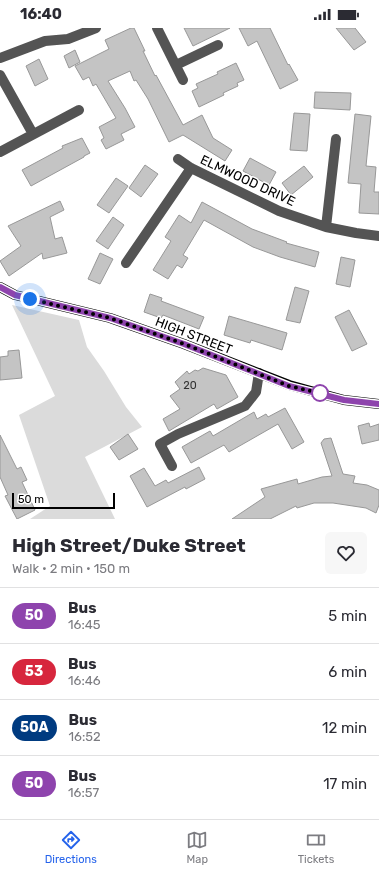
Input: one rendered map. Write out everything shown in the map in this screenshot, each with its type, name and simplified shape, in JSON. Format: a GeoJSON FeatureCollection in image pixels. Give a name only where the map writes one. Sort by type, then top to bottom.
{"type":"FeatureCollection","features":[{"type":"Feature","properties":{"kind":"main road","name":"HIGH STREET"},"geometry":{"type":"LineString","coordinates":[[0,287],[15,295],[110,318],[296,387],[344,400],[379,404]]}},
{"type":"Feature","properties":{"kind":"street"},"geometry":{"type":"LineString","coordinates":[[0,58],[45,41],[68,39],[96,28]]}},
{"type":"Feature","properties":{"kind":"street"},"geometry":{"type":"LineString","coordinates":[[157,28],[183,80]]}},
{"type":"Feature","properties":{"kind":"street"},"geometry":{"type":"LineString","coordinates":[[176,65],[218,45]]}},
{"type":"Feature","properties":{"kind":"street"},"geometry":{"type":"LineString","coordinates":[[0,75],[33,134]]}},
{"type":"Feature","properties":{"kind":"street"},"geometry":{"type":"LineString","coordinates":[[0,152],[79,110]]}},
{"type":"Feature","properties":{"kind":"street"},"geometry":{"type":"LineString","coordinates":[[326,226],[336,139]]}},
{"type":"Feature","properties":{"kind":"street","name":"ELMWOOD DRIVE"},"geometry":{"type":"LineString","coordinates":[[178,159],[191,168],[279,211],[326,226],[356,233],[379,236]]}},
{"type":"Feature","properties":{"kind":"street"},"geometry":{"type":"LineString","coordinates":[[126,263],[191,168]]}},
{"type":"Feature","properties":{"kind":"street"},"geometry":{"type":"LineString","coordinates":[[172,466],[160,444],[178,434],[245,406],[256,392],[259,373]]}},
{"type":"Feature","properties":{"kind":"shaded area"},"geometry":{"type":"Polygon","coordinates":[[[12,305],[79,320],[87,347],[126,407],[142,427],[85,457],[115,519],[30,519],[50,506],[19,415],[55,396],[12,305]]]}},
{"type":"Feature","properties":{"kind":"building"},"geometry":{"type":"Polygon","coordinates":[[[134,28],[155,76],[156,75],[183,125],[202,115],[213,138],[232,150],[225,161],[183,135],[169,142],[148,99],[136,80],[134,81],[130,71],[108,81],[135,127],[121,134],[124,140],[106,149],[101,140],[104,138],[99,127],[116,118],[96,84],[93,86],[89,77],[83,80],[75,66],[109,49],[105,40],[134,28]]]}},
{"type":"Feature","properties":{"kind":"building"},"geometry":{"type":"Polygon","coordinates":[[[184,28],[230,28],[193,46],[184,28]]]}},
{"type":"Feature","properties":{"kind":"building"},"geometry":{"type":"Polygon","coordinates":[[[239,28],[270,28],[288,65],[289,64],[298,80],[280,89],[257,41],[248,46],[239,28]]]}},
{"type":"Feature","properties":{"kind":"building"},"geometry":{"type":"Polygon","coordinates":[[[336,28],[355,28],[366,42],[354,50],[336,28]]]}},
{"type":"Feature","properties":{"kind":"building"},"geometry":{"type":"Polygon","coordinates":[[[75,50],[80,62],[69,68],[64,56],[75,50]]]}},
{"type":"Feature","properties":{"kind":"building"},"geometry":{"type":"Polygon","coordinates":[[[39,59],[48,79],[35,86],[26,66],[39,59]]]}},
{"type":"Feature","properties":{"kind":"building"},"geometry":{"type":"Polygon","coordinates":[[[236,63],[244,80],[237,83],[238,86],[223,93],[224,95],[199,107],[192,91],[198,88],[196,84],[218,74],[217,72],[236,63]]]}},
{"type":"Feature","properties":{"kind":"building"},"geometry":{"type":"Polygon","coordinates":[[[315,92],[351,93],[350,110],[314,108],[315,92]]]}},
{"type":"Feature","properties":{"kind":"building"},"geometry":{"type":"Polygon","coordinates":[[[294,113],[310,114],[307,151],[290,150],[294,113]]]}},
{"type":"Feature","properties":{"kind":"building"},"geometry":{"type":"Polygon","coordinates":[[[355,114],[371,116],[366,166],[376,167],[374,192],[379,192],[379,214],[359,213],[361,184],[348,183],[355,114]]]}},
{"type":"Feature","properties":{"kind":"building"},"geometry":{"type":"Polygon","coordinates":[[[82,138],[90,153],[31,186],[22,170],[63,148],[62,146],[82,138]]]}},
{"type":"Feature","properties":{"kind":"building"},"geometry":{"type":"Polygon","coordinates":[[[250,158],[276,172],[269,185],[243,171],[250,158]]]}},
{"type":"Feature","properties":{"kind":"building"},"geometry":{"type":"Polygon","coordinates":[[[145,165],[158,174],[141,197],[129,188],[145,165]]]}},
{"type":"Feature","properties":{"kind":"building"},"geometry":{"type":"Polygon","coordinates":[[[304,166],[313,177],[291,195],[282,183],[304,166]]]}},
{"type":"Feature","properties":{"kind":"building"},"geometry":{"type":"Polygon","coordinates":[[[116,178],[128,186],[109,213],[97,205],[116,178]]]}},
{"type":"Feature","properties":{"kind":"building"},"geometry":{"type":"Polygon","coordinates":[[[60,201],[64,210],[50,217],[55,239],[62,237],[67,253],[43,259],[42,253],[9,276],[0,261],[21,246],[8,226],[60,201]]]}},
{"type":"Feature","properties":{"kind":"building"},"geometry":{"type":"Polygon","coordinates":[[[202,202],[252,229],[287,242],[286,243],[319,252],[315,267],[280,257],[253,247],[204,220],[183,255],[188,258],[182,268],[177,265],[168,279],[153,270],[171,241],[165,237],[179,215],[191,223],[202,202]]]}},
{"type":"Feature","properties":{"kind":"building"},"geometry":{"type":"Polygon","coordinates":[[[113,217],[124,225],[108,249],[96,241],[113,217]]]}},
{"type":"Feature","properties":{"kind":"building"},"geometry":{"type":"Polygon","coordinates":[[[100,253],[113,259],[100,284],[88,279],[100,253]]]}},
{"type":"Feature","properties":{"kind":"building"},"geometry":{"type":"Polygon","coordinates":[[[341,257],[355,260],[350,287],[336,284],[341,257]]]}},
{"type":"Feature","properties":{"kind":"building"},"geometry":{"type":"Polygon","coordinates":[[[295,287],[309,291],[300,323],[286,320],[295,287]]]}},
{"type":"Feature","properties":{"kind":"building"},"geometry":{"type":"Polygon","coordinates":[[[150,294],[162,298],[161,301],[204,317],[199,329],[163,315],[161,318],[144,312],[150,294]]]}},
{"type":"Feature","properties":{"kind":"building"},"geometry":{"type":"Polygon","coordinates":[[[349,310],[367,344],[352,351],[335,317],[349,310]]]}},
{"type":"Feature","properties":{"kind":"building"},"geometry":{"type":"Polygon","coordinates":[[[229,316],[287,333],[282,350],[251,340],[250,343],[224,335],[229,316]]]}},
{"type":"Feature","properties":{"kind":"building"},"geometry":{"type":"Polygon","coordinates":[[[19,350],[22,378],[0,380],[0,357],[8,356],[8,351],[19,350]]]}},
{"type":"Feature","properties":{"kind":"building"},"geometry":{"type":"Polygon","coordinates":[[[203,368],[226,375],[238,397],[217,409],[214,404],[169,431],[163,419],[180,409],[170,396],[180,389],[175,382],[187,371],[189,374],[195,370],[198,371],[203,368]]]}},
{"type":"Feature","properties":{"kind":"building"},"geometry":{"type":"Polygon","coordinates":[[[285,408],[304,442],[292,449],[278,424],[229,452],[224,445],[191,463],[182,447],[210,431],[213,436],[254,412],[257,419],[266,414],[268,417],[285,408]]]}},
{"type":"Feature","properties":{"kind":"building"},"geometry":{"type":"Polygon","coordinates":[[[369,423],[370,427],[379,424],[379,440],[362,444],[358,426],[369,423]]]}},
{"type":"Feature","properties":{"kind":"building"},"geometry":{"type":"Polygon","coordinates":[[[128,434],[138,449],[119,460],[110,447],[128,434]]]}},
{"type":"Feature","properties":{"kind":"building"},"geometry":{"type":"Polygon","coordinates":[[[0,435],[17,469],[21,467],[27,480],[22,482],[35,510],[17,519],[5,496],[8,495],[0,477],[0,435]]]}},
{"type":"Feature","properties":{"kind":"building"},"geometry":{"type":"Polygon","coordinates":[[[331,438],[343,474],[355,476],[353,483],[367,485],[379,490],[379,505],[376,513],[366,508],[333,503],[314,503],[297,508],[296,506],[270,519],[232,519],[265,497],[261,489],[297,479],[298,484],[322,477],[332,476],[321,443],[324,439],[331,438]]]}},
{"type":"Feature","properties":{"kind":"building"},"geometry":{"type":"Polygon","coordinates":[[[199,467],[205,479],[186,489],[185,487],[147,507],[130,476],[144,468],[155,486],[166,480],[168,483],[199,467]]]}},
{"type":"Feature","properties":{"kind":"bus line","name":"50"},"geometry":{"type":"LineString","coordinates":[[0,287],[15,295],[110,318],[184,344],[289,386],[344,400],[379,404]]}},
{"type":"Feature","properties":{"kind":"route"},"geometry":{"type":"LineString","coordinates":[[30,299],[101,315],[184,344],[289,386],[320,393]]}}]}
